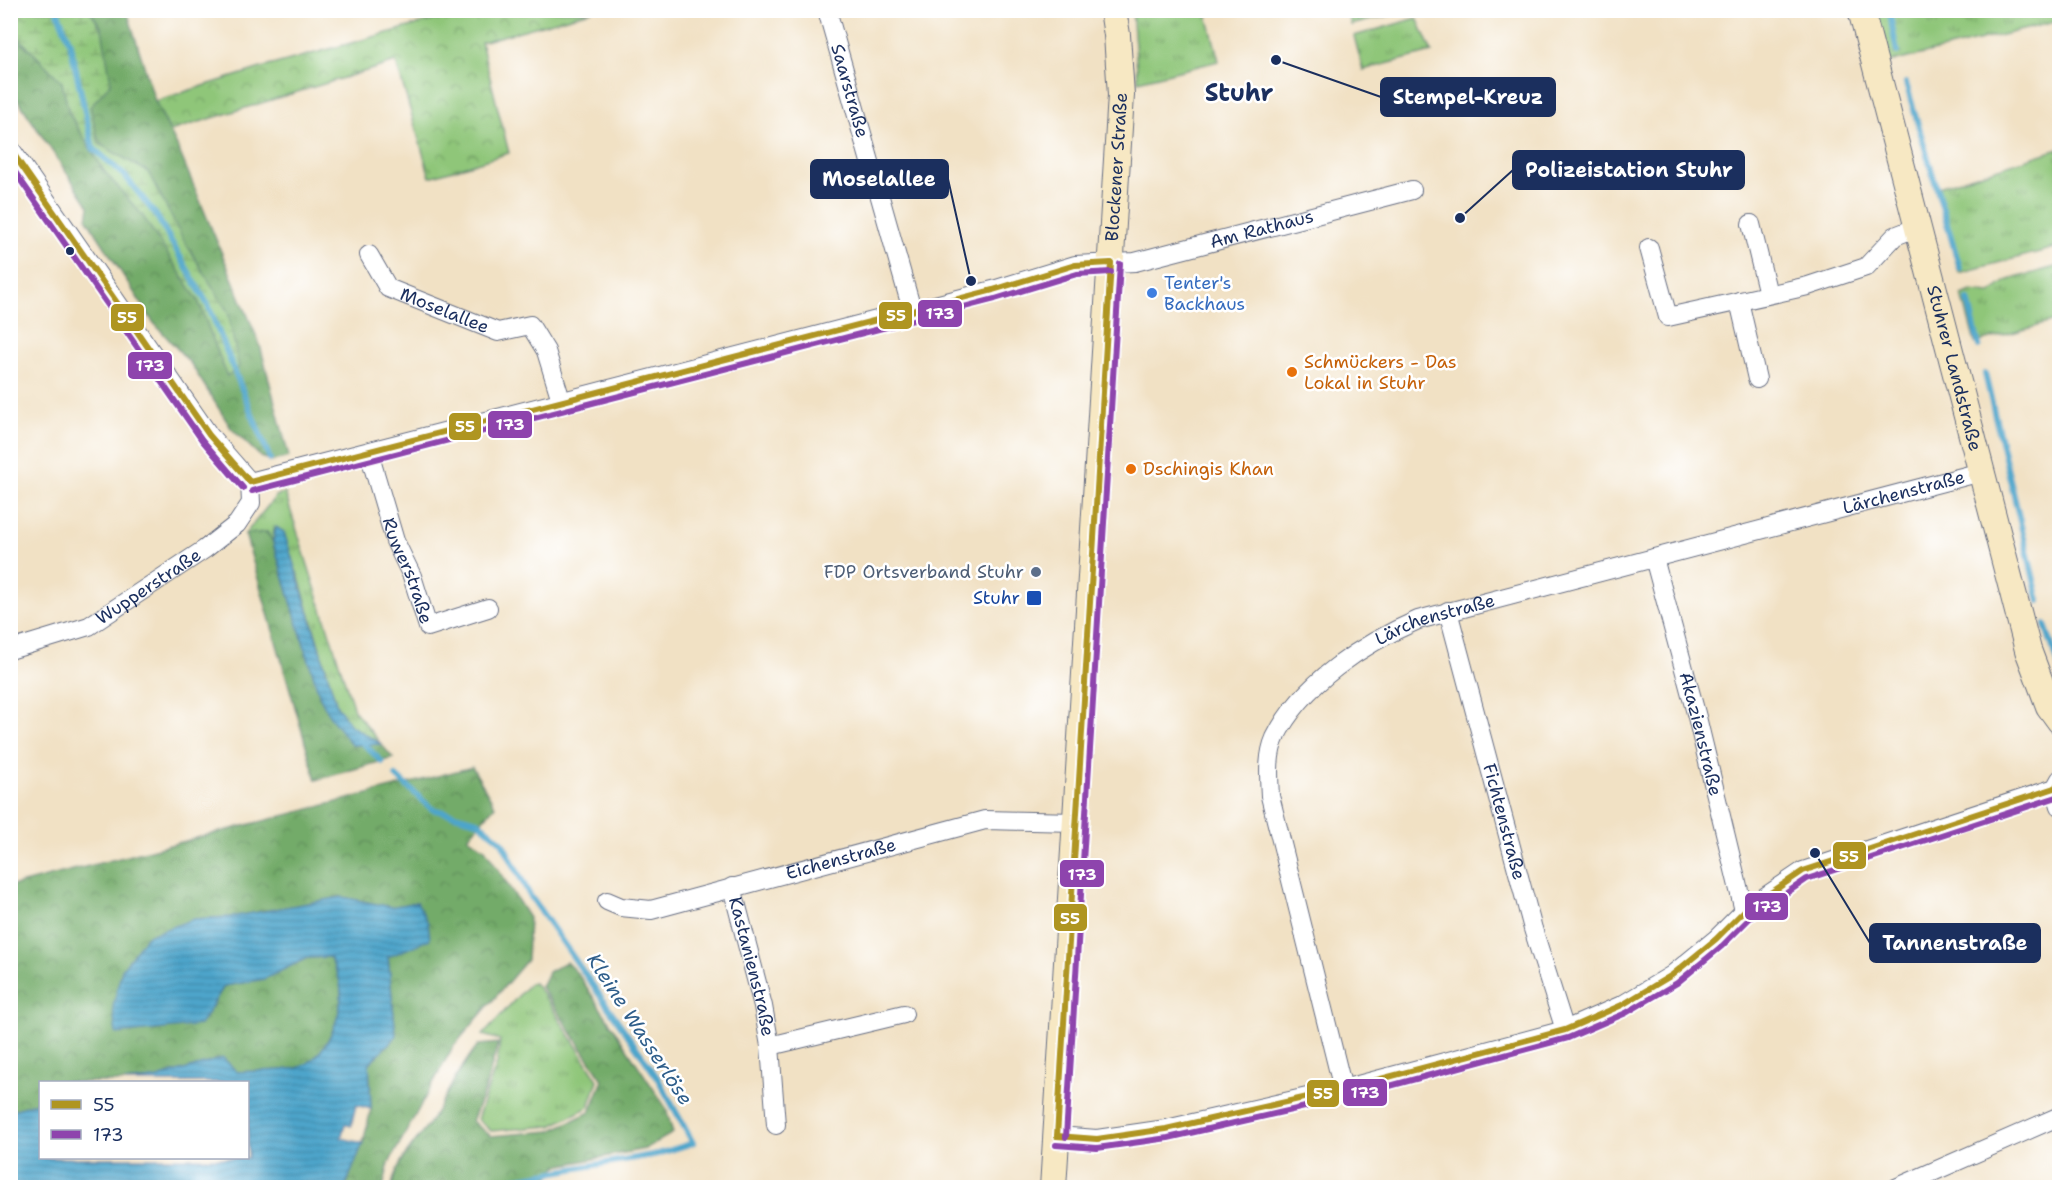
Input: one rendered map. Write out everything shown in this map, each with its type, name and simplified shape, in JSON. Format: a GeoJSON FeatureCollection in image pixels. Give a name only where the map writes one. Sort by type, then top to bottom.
{"type":"FeatureCollection","features":[{"type":"Feature","properties":{"kind":"street","name":"Saarstraße"},"geometry":{"type":"LineString","coordinates":[[827,10],[912,310]]}},
{"type":"Feature","properties":{"kind":"street","name":"Blockener Straße"},"geometry":{"type":"LineString","coordinates":[[1053,1188],[1122,95],[1113,10]]}},
{"type":"Feature","properties":{"kind":"street","name":"Stuhrer Landstraße"},"geometry":{"type":"LineString","coordinates":[[1861,10],[2028,650],[2049,706],[2060,721]]}},
{"type":"Feature","properties":{"kind":"street"},"geometry":{"type":"LineString","coordinates":[[13,158],[209,435],[250,482],[369,453],[561,400],[1075,266],[1111,264]]}},
{"type":"Feature","properties":{"kind":"street","name":"Am Rathaus"},"geometry":{"type":"LineString","coordinates":[[1111,264],[1135,262],[1412,190]]}},
{"type":"Feature","properties":{"kind":"street"},"geometry":{"type":"LineString","coordinates":[[1751,224],[1767,294]]}},
{"type":"Feature","properties":{"kind":"street"},"geometry":{"type":"LineString","coordinates":[[1649,248],[1668,317],[1808,286],[1866,267],[1895,236],[1918,227]]}},
{"type":"Feature","properties":{"kind":"street","name":"Moselallee"},"geometry":{"type":"LineString","coordinates":[[369,255],[388,288],[498,332],[530,326],[546,351],[561,400]]}},
{"type":"Feature","properties":{"kind":"street"},"geometry":{"type":"LineString","coordinates":[[1739,301],[1757,379]]}},
{"type":"Feature","properties":{"kind":"street","name":"Ruwerstraße"},"geometry":{"type":"LineString","coordinates":[[369,453],[395,541],[412,576],[428,627],[488,608]]}},
{"type":"Feature","properties":{"kind":"street","name":"Lärchenstraße"},"geometry":{"type":"LineString","coordinates":[[1344,1089],[1270,796],[1271,757],[1275,739],[1296,706],[1326,676],[1389,633],[1448,611],[1981,472]]}},
{"type":"Feature","properties":{"kind":"street","name":"Wupperstraße"},"geometry":{"type":"LineString","coordinates":[[10,650],[89,626],[205,549],[237,524],[251,503],[250,482]]}},
{"type":"Feature","properties":{"kind":"street","name":"Akazienstraße"},"geometry":{"type":"LineString","coordinates":[[1654,558],[1697,717],[1744,911]]}},
{"type":"Feature","properties":{"kind":"street","name":"Fichtenstraße"},"geometry":{"type":"LineString","coordinates":[[1448,611],[1533,929],[1565,1030]]}},
{"type":"Feature","properties":{"kind":"street"},"geometry":{"type":"LineString","coordinates":[[1057,1136],[1097,1139],[1166,1129],[1344,1089],[1565,1030],[1622,1005],[1671,975],[1716,939],[1744,911],[1803,871],[2058,791]]}},
{"type":"Feature","properties":{"kind":"street","name":"Eichenstraße"},"geometry":{"type":"LineString","coordinates":[[607,901],[621,907],[651,910],[985,820],[1076,822]]}},
{"type":"Feature","properties":{"kind":"street","name":"Kastanienstraße"},"geometry":{"type":"LineString","coordinates":[[732,887],[763,1006],[770,1046],[776,1125]]}},
{"type":"Feature","properties":{"kind":"street","name":"Kastanienstraße"},"geometry":{"type":"LineString","coordinates":[[770,1046],[904,1014]]}},
{"type":"Feature","properties":{"kind":"street"},"geometry":{"type":"LineString","coordinates":[[1896,1188],[2060,1116]]}},
{"type":"Feature","properties":{"kind":"green space"},"geometry":{"type":"Polygon","coordinates":[[[11,10],[90,11],[102,29],[111,83],[90,107],[99,144],[148,172],[183,239],[228,312],[239,367],[227,376],[198,300],[142,215],[104,171],[69,113],[62,82],[11,30],[11,10]]]}},
{"type":"Feature","properties":{"kind":"green space"},"geometry":{"type":"Polygon","coordinates":[[[470,10],[592,11],[481,42],[509,153],[430,177],[396,62],[170,131],[155,101],[261,68],[470,10]]]}},
{"type":"Feature","properties":{"kind":"green space"},"geometry":{"type":"Polygon","coordinates":[[[1347,10],[1407,10],[1407,11],[1351,25],[1347,10]]]}},
{"type":"Feature","properties":{"kind":"green space"},"geometry":{"type":"Polygon","coordinates":[[[90,11],[127,11],[155,101],[178,148],[260,345],[289,457],[273,461],[261,457],[231,428],[191,364],[153,322],[87,219],[89,206],[11,90],[10,30],[62,82],[69,113],[104,171],[142,214],[198,300],[227,376],[182,239],[148,172],[99,144],[90,107],[102,29],[90,11]]]}},
{"type":"Feature","properties":{"kind":"green space"},"geometry":{"type":"Polygon","coordinates":[[[1132,11],[1206,11],[1219,61],[1138,81],[1132,11]]]}},
{"type":"Feature","properties":{"kind":"green space"},"geometry":{"type":"Polygon","coordinates":[[[1871,11],[2059,11],[2059,21],[1883,64],[1871,11]]]}},
{"type":"Feature","properties":{"kind":"green space"},"geometry":{"type":"Polygon","coordinates":[[[1417,18],[1432,52],[1363,70],[1354,36],[1417,18]]]}},
{"type":"Feature","properties":{"kind":"green space"},"geometry":{"type":"Polygon","coordinates":[[[2059,149],[2059,247],[1959,273],[1935,188],[2059,149]]]}},
{"type":"Feature","properties":{"kind":"green space"},"geometry":{"type":"Polygon","coordinates":[[[2059,266],[2059,320],[1975,343],[1962,295],[1971,291],[1990,293],[2008,280],[2059,266]]]}},
{"type":"Feature","properties":{"kind":"green space"},"geometry":{"type":"Polygon","coordinates":[[[285,493],[354,710],[381,744],[350,725],[337,706],[298,574],[274,528],[273,542],[267,532],[245,534],[276,496],[285,493]]]}},
{"type":"Feature","properties":{"kind":"green space"},"geometry":{"type":"Polygon","coordinates":[[[267,532],[273,542],[320,697],[352,745],[381,744],[393,758],[316,780],[245,534],[267,532]]]}},
{"type":"Feature","properties":{"kind":"green space"},"geometry":{"type":"Polygon","coordinates":[[[472,767],[495,806],[468,837],[485,849],[529,918],[527,960],[453,1047],[389,1163],[383,1187],[345,1187],[363,1143],[371,1109],[369,1064],[396,1036],[388,957],[417,902],[391,907],[342,897],[231,917],[194,919],[177,1026],[200,1025],[224,986],[264,979],[307,958],[330,957],[339,980],[340,1006],[332,1033],[317,1055],[307,1063],[290,1069],[237,1072],[223,1058],[155,1079],[39,1081],[39,1101],[11,1111],[11,886],[472,767]]]}},
{"type":"Feature","properties":{"kind":"green space"},"geometry":{"type":"Polygon","coordinates":[[[566,962],[578,974],[666,1108],[673,1133],[645,1149],[557,1166],[541,1187],[392,1187],[402,1160],[431,1120],[478,1045],[498,1043],[485,1090],[472,1121],[491,1136],[550,1131],[590,1112],[603,1080],[541,987],[548,972],[566,962]]]}},
{"type":"Feature","properties":{"kind":"green space"},"geometry":{"type":"Polygon","coordinates":[[[530,983],[534,983],[544,995],[598,1080],[589,1107],[551,1126],[491,1131],[477,1119],[497,1063],[500,1040],[483,1035],[530,983]]]}},
{"type":"Feature","properties":{"kind":"water"},"geometry":{"type":"Polygon","coordinates":[[[276,527],[284,532],[337,706],[350,725],[381,744],[352,745],[331,718],[320,697],[273,542],[276,527]]]}},
{"type":"Feature","properties":{"kind":"water"},"geometry":{"type":"Polygon","coordinates":[[[342,897],[391,907],[417,902],[428,923],[430,939],[388,957],[396,1036],[369,1064],[371,1109],[356,1105],[351,1126],[345,1124],[341,1138],[363,1143],[345,1187],[11,1187],[11,1111],[39,1101],[39,1159],[249,1159],[249,1081],[135,1081],[155,1079],[223,1058],[237,1072],[290,1069],[307,1063],[317,1056],[325,1045],[332,1033],[340,1007],[339,980],[330,957],[307,958],[264,979],[224,986],[200,1025],[116,1034],[113,1007],[122,969],[147,936],[194,919],[231,917],[342,897]]]}},
{"type":"Feature","properties":{"kind":"waterway","name":"Kleine Wasserlöse"},"geometry":{"type":"LineString","coordinates":[[57,10],[70,43],[93,148],[126,177],[156,215],[208,305],[270,459]]}},
{"type":"Feature","properties":{"kind":"waterway"},"geometry":{"type":"LineString","coordinates":[[1889,10],[1897,52]]}},
{"type":"Feature","properties":{"kind":"waterway"},"geometry":{"type":"LineString","coordinates":[[1906,83],[1960,268]]}},
{"type":"Feature","properties":{"kind":"waterway"},"geometry":{"type":"LineString","coordinates":[[1968,300],[1979,346]]}},
{"type":"Feature","properties":{"kind":"waterway"},"geometry":{"type":"LineString","coordinates":[[1985,374],[2039,601]]}},
{"type":"Feature","properties":{"kind":"waterway"},"geometry":{"type":"LineString","coordinates":[[2045,625],[2060,668]]}},
{"type":"Feature","properties":{"kind":"waterway","name":"Kleine Wasserlöse"},"geometry":{"type":"LineString","coordinates":[[359,739],[382,762]]}},
{"type":"Feature","properties":{"kind":"waterway","name":"Kleine Wasserlöse"},"geometry":{"type":"LineString","coordinates":[[396,776],[432,809],[477,821],[502,842],[529,894],[657,1077],[693,1143],[658,1154],[463,1188]]}},
{"type":"Feature","properties":{"kind":"transit line","name":"55"},"geometry":{"type":"LineString","coordinates":[[10,149],[209,435],[250,482]]}},
{"type":"Feature","properties":{"kind":"transit line","name":"173"},"geometry":{"type":"LineString","coordinates":[[10,165],[202,440],[243,488]]}},
{"type":"Feature","properties":{"kind":"transit line","name":"55"},"geometry":{"type":"LineString","coordinates":[[250,482],[993,290],[1075,265],[1111,263]]}},
{"type":"Feature","properties":{"kind":"transit line","name":"55"},"geometry":{"type":"LineString","coordinates":[[1057,1136],[1111,263]]}},
{"type":"Feature","properties":{"kind":"transit line","name":"173"},"geometry":{"type":"LineString","coordinates":[[1066,1137],[1120,264]]}},
{"type":"Feature","properties":{"kind":"transit line","name":"173"},"geometry":{"type":"LineString","coordinates":[[252,491],[995,299],[1077,274],[1111,272]]}},
{"type":"Feature","properties":{"kind":"transit line","name":"55"},"geometry":{"type":"LineString","coordinates":[[1057,1136],[1097,1139],[1166,1129],[1343,1089],[1565,1030],[1622,1005],[1672,975],[1716,939],[1744,911],[1803,871],[2055,788],[2060,780]]}},
{"type":"Feature","properties":{"kind":"transit line","name":"173"},"geometry":{"type":"LineString","coordinates":[[1056,1145],[1097,1148],[1168,1138],[1345,1098],[1568,1038],[1626,1013],[1677,983],[1722,946],[1750,918],[1807,879],[2060,796]]}},
{"type":"Feature","properties":{"kind":"place","name":"Stempel-Kreuz"},"geometry":{"type":"Point","coordinates":[1276,60]}},
{"type":"Feature","properties":{"kind":"place","name":"Polizeistation Stuhr"},"geometry":{"type":"Point","coordinates":[1460,218]}},
{"type":"Feature","properties":{"kind":"place","name":"Moselallee"},"geometry":{"type":"Point","coordinates":[971,281]}},
{"type":"Feature","properties":{"kind":"place","name":"Tenter's Backhaus"},"geometry":{"type":"Point","coordinates":[1152,293]}},
{"type":"Feature","properties":{"kind":"place","name":"Schmückers - Das Lokal in Stuhr"},"geometry":{"type":"Point","coordinates":[1292,372]}},
{"type":"Feature","properties":{"kind":"place","name":"Dschingis Khan"},"geometry":{"type":"Point","coordinates":[1131,469]}},
{"type":"Feature","properties":{"kind":"place","name":"FDP Ortsverband Stuhr"},"geometry":{"type":"Point","coordinates":[1036,572]}},
{"type":"Feature","properties":{"kind":"place","name":"Stuhr"},"geometry":{"type":"Point","coordinates":[1034,598]}},
{"type":"Feature","properties":{"kind":"place","name":"Tannenstraße"},"geometry":{"type":"Point","coordinates":[1815,853]}},
{"type":"Feature","properties":{"kind":"district","name":"Stuhr"},"geometry":{"type":"Point","coordinates":[1239,93]}}]}
